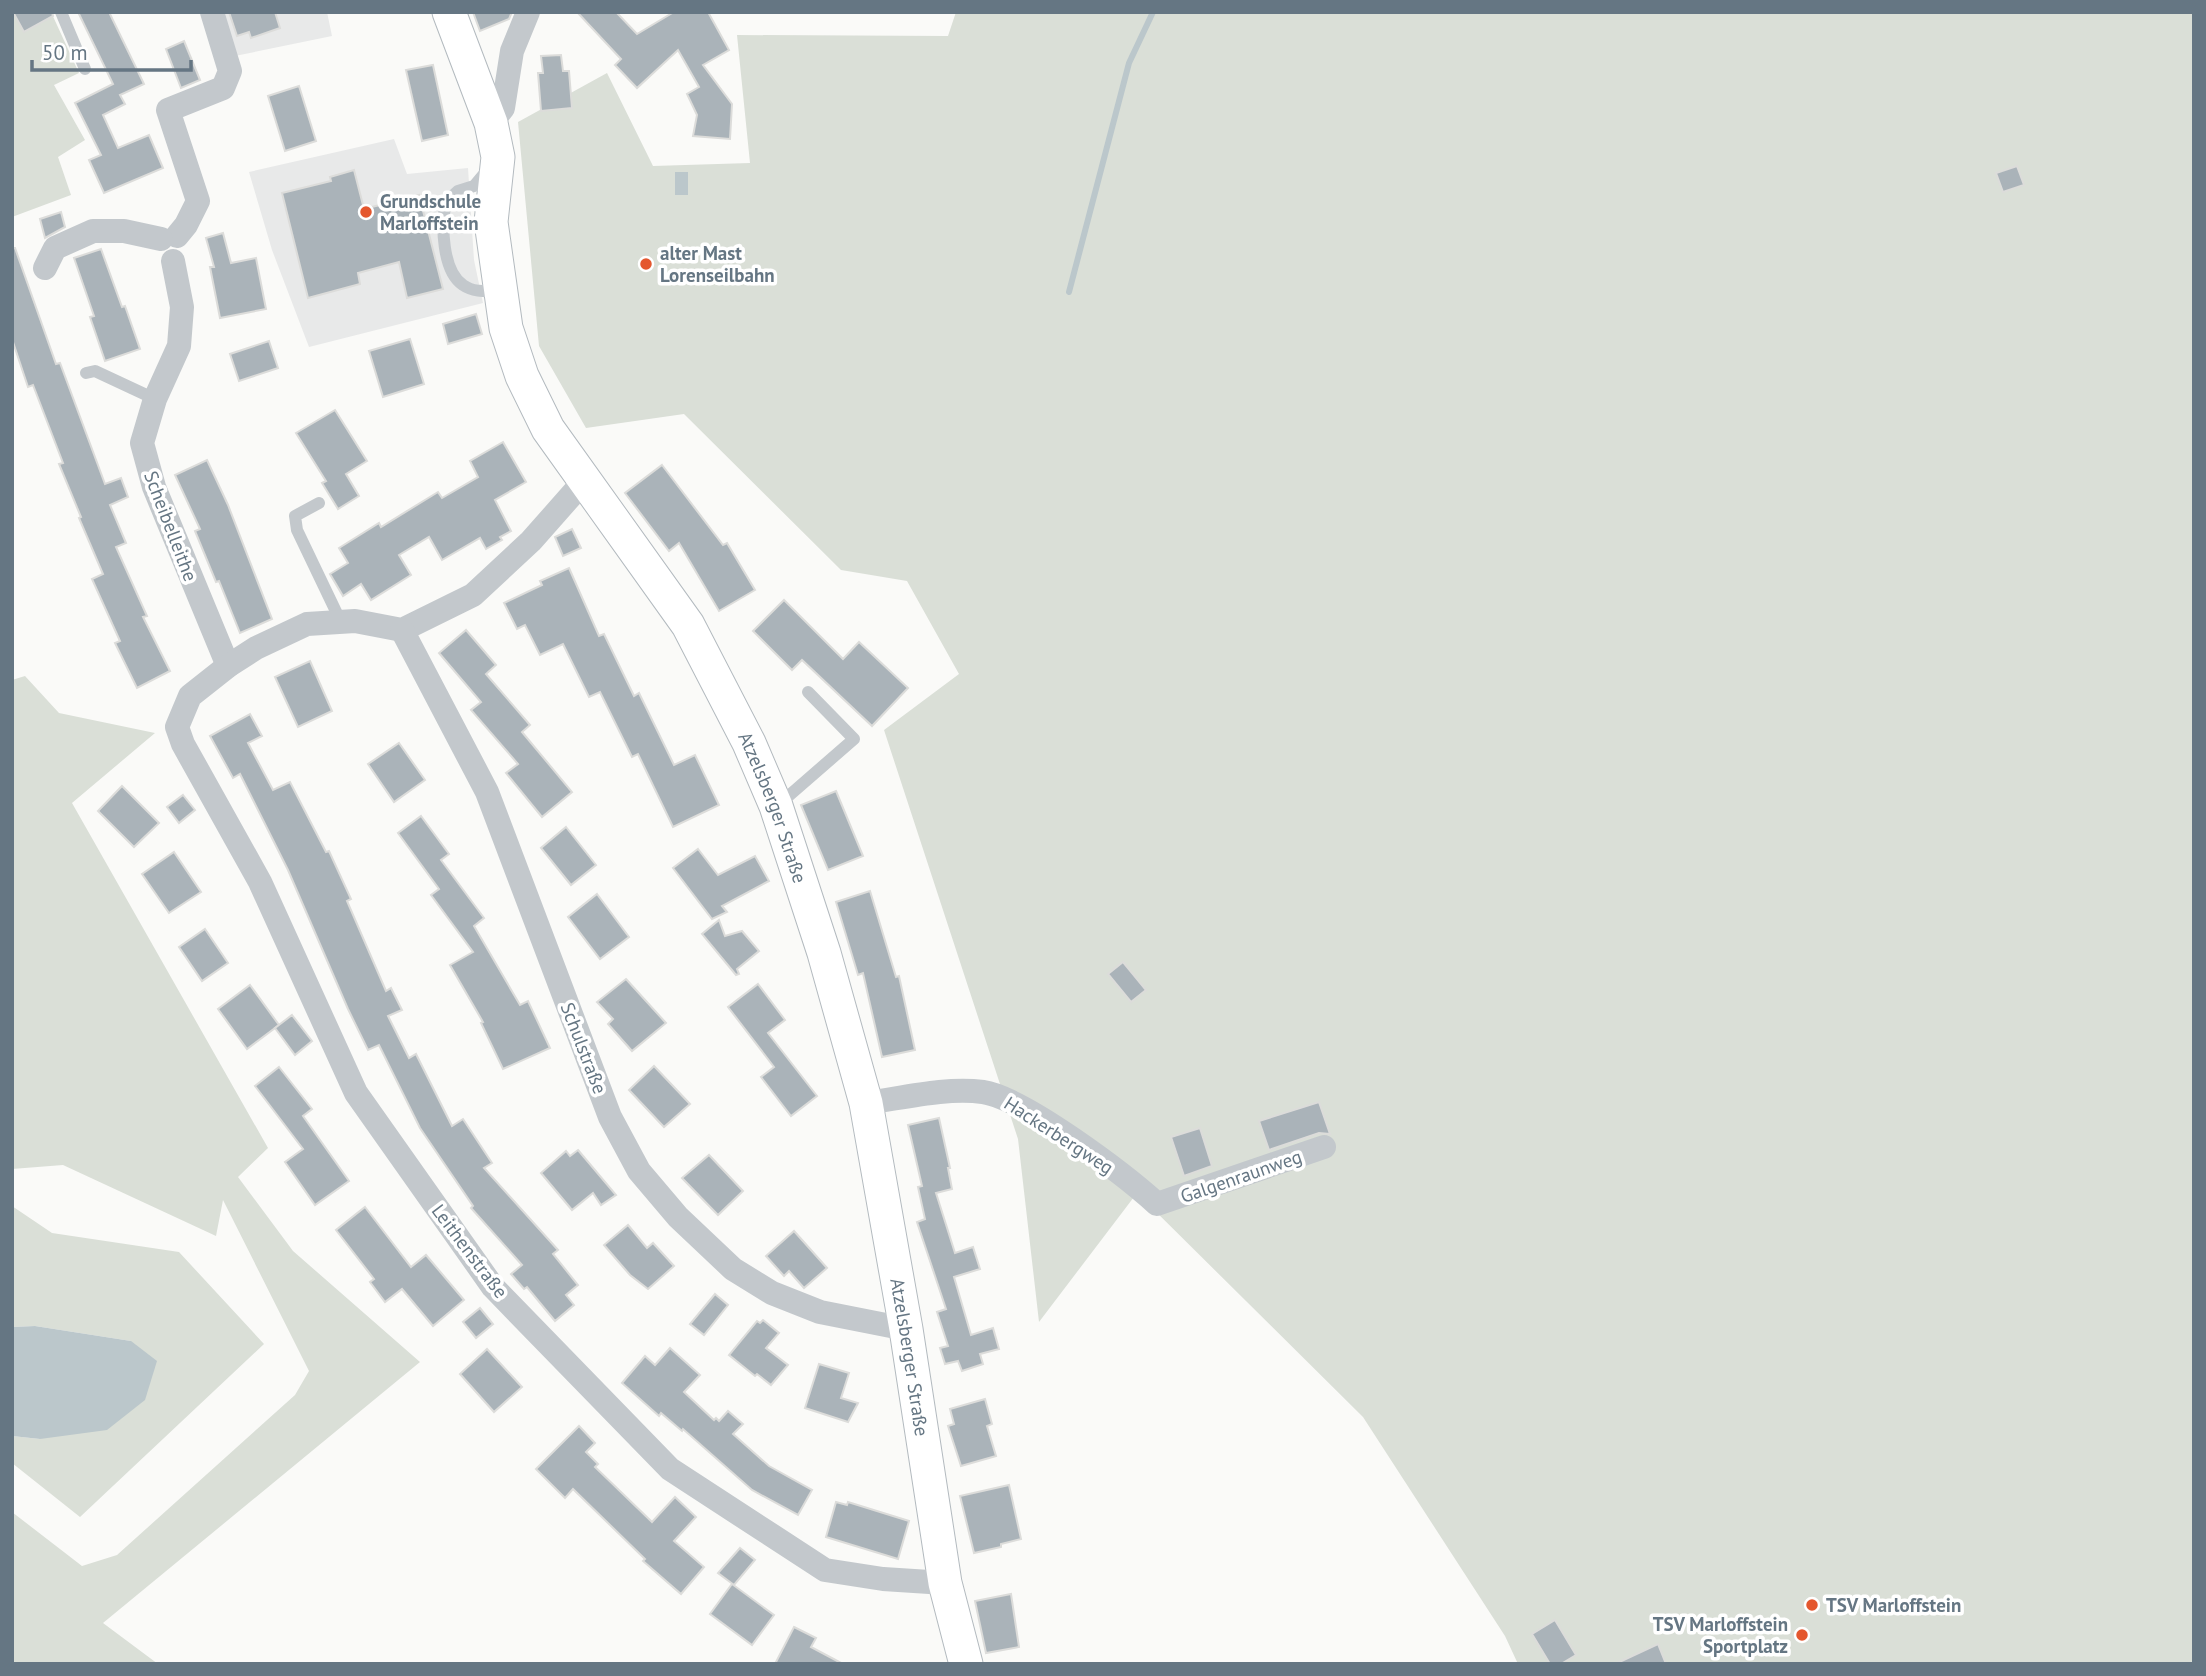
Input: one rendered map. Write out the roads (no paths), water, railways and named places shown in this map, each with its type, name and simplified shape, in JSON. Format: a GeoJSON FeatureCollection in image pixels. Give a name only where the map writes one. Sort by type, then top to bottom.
{"type":"FeatureCollection","features":[{"type":"Feature","properties":{"kind":"street"},"geometry":{"type":"LineString","coordinates":[[45,268],[55,248],[93,231],[124,230],[169,237],[187,225],[198,201],[168,110],[223,88],[230,71],[212,12]]}},
{"type":"Feature","properties":{"kind":"street","name":"Atzelsberger Straße"},"geometry":{"type":"LineString","coordinates":[[449,12],[491,123],[498,156],[491,222],[506,328],[522,376],[548,429],[688,625],[749,743],[776,806],[824,953],[866,1103],[906,1329],[945,1583],[966,1664]]}},
{"type":"Feature","properties":{"kind":"street"},"geometry":{"type":"LineString","coordinates":[[491,123],[503,108],[512,51],[528,12]]}},
{"type":"Feature","properties":{"kind":"street","name":"Scheibelleithe"},"geometry":{"type":"LineString","coordinates":[[169,237],[158,247],[160,253],[173,261],[182,307],[179,346],[155,399],[142,443],[154,487],[228,666]]}},
{"type":"Feature","properties":{"kind":"street"},"geometry":{"type":"LineString","coordinates":[[228,666],[256,648],[307,624],[355,621],[402,630],[473,595],[531,541],[584,481]]}},
{"type":"Feature","properties":{"kind":"street","name":"Schulstraße"},"geometry":{"type":"LineString","coordinates":[[402,630],[487,792],[610,1117],[639,1171],[678,1217],[733,1269],[772,1293],[820,1312],[906,1329]]}},
{"type":"Feature","properties":{"kind":"street","name":"Leithenstraße"},"geometry":{"type":"LineString","coordinates":[[228,666],[190,696],[177,727],[183,744],[260,881],[356,1093],[493,1287],[670,1469],[825,1570],[883,1579],[945,1583]]}},
{"type":"Feature","properties":{"kind":"street","name":"Hackerbergweg"},"geometry":{"type":"LineString","coordinates":[[866,1103],[953,1092],[995,1095],[1021,1107],[1063,1134],[1157,1204]]}},
{"type":"Feature","properties":{"kind":"street","name":"Galgenraunweg"},"geometry":{"type":"LineString","coordinates":[[1157,1204],[1324,1147]]}},
{"type":"Feature","properties":{"kind":"lane"},"geometry":{"type":"LineString","coordinates":[[61,12],[85,69]]}},
{"type":"Feature","properties":{"kind":"lane"},"geometry":{"type":"LineString","coordinates":[[498,156],[474,186],[458,191],[446,202],[443,232],[450,271],[463,285],[477,291],[501,291]]}},
{"type":"Feature","properties":{"kind":"lane"},"geometry":{"type":"LineString","coordinates":[[86,373],[96,371],[155,399]]}},
{"type":"Feature","properties":{"kind":"lane"},"geometry":{"type":"LineString","coordinates":[[319,503],[295,516],[297,530],[341,622]]}},
{"type":"Feature","properties":{"kind":"lane"},"geometry":{"type":"LineString","coordinates":[[776,806],[854,738],[808,692]]}},
{"type":"Feature","properties":{"kind":"waterway"},"geometry":{"type":"LineString","coordinates":[[1069,292],[1129,63],[1153,12]]}},
{"type":"Feature","properties":{"kind":"place","name":"Grundschule Marloffstein"},"geometry":{"type":"Point","coordinates":[366,212]}},
{"type":"Feature","properties":{"kind":"place","name":"alter Mast Lorenseilbahn"},"geometry":{"type":"Point","coordinates":[646,264]}},
{"type":"Feature","properties":{"kind":"place","name":"TSV Marloffstein"},"geometry":{"type":"Point","coordinates":[1812,1605]}},
{"type":"Feature","properties":{"kind":"place","name":"TSV Marloffstein Sportplatz"},"geometry":{"type":"Point","coordinates":[1802,1635]}}]}
